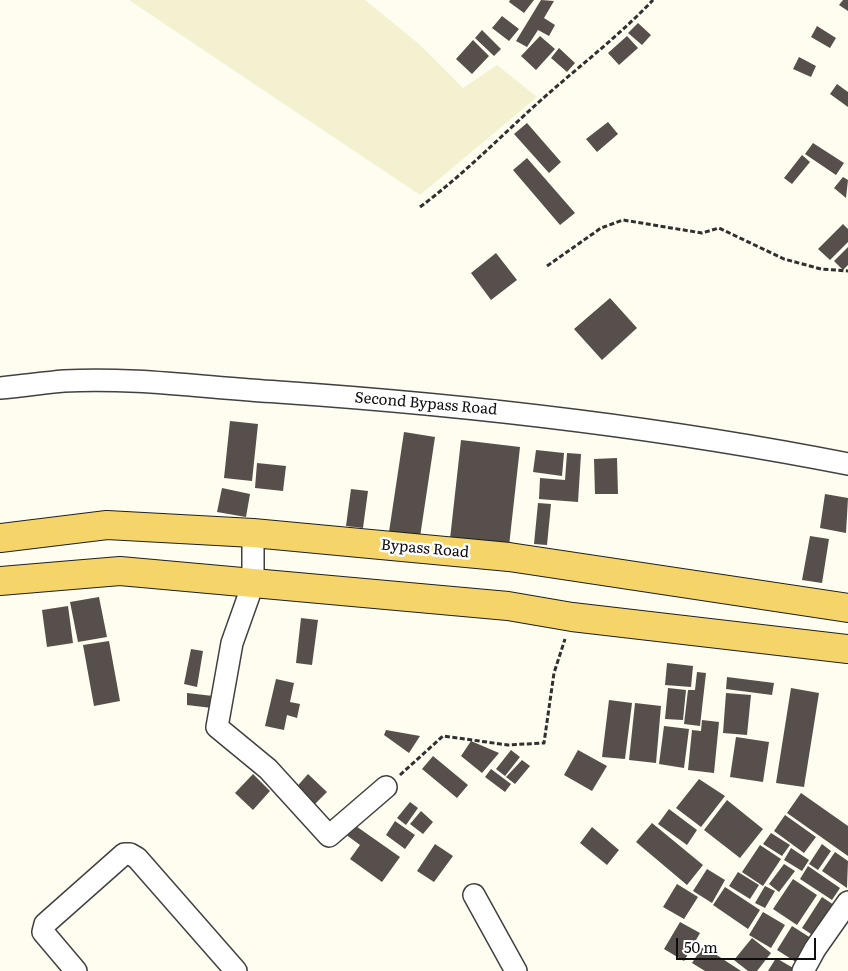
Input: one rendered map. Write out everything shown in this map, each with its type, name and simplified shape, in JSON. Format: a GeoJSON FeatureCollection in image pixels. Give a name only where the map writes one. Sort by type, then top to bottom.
{"type":"FeatureCollection","features":[{"type":"Feature","properties":{"kind":"main road","name":"Bypass Road"},"geometry":{"type":"LineString","coordinates":[[0,538],[106,525],[253,533],[509,556],[848,608]]}},
{"type":"Feature","properties":{"kind":"main road"},"geometry":{"type":"LineString","coordinates":[[0,581],[120,571],[508,606],[572,617],[848,649]]}},
{"type":"Feature","properties":{"kind":"street","name":"Second Bypass Road"},"geometry":{"type":"LineString","coordinates":[[0,388],[65,381],[162,383],[392,399],[646,430],[848,464]]}},
{"type":"Feature","properties":{"kind":"street"},"geometry":{"type":"LineString","coordinates":[[253,533],[253,584],[232,643],[217,727],[268,769],[329,836],[386,787]]}},
{"type":"Feature","properties":{"kind":"street"},"geometry":{"type":"LineString","coordinates":[[76,971],[43,932],[43,928],[124,854],[130,854],[137,858],[236,971]]}},
{"type":"Feature","properties":{"kind":"street"},"geometry":{"type":"LineString","coordinates":[[474,895],[516,971]]}},
{"type":"Feature","properties":{"kind":"street"},"geometry":{"type":"LineString","coordinates":[[803,971],[815,949],[848,902]]}},
{"type":"Feature","properties":{"kind":"path"},"geometry":{"type":"LineString","coordinates":[[420,207],[447,187],[554,89],[625,29],[653,0]]}},
{"type":"Feature","properties":{"kind":"path"},"geometry":{"type":"LineString","coordinates":[[547,266],[601,228],[623,220],[702,233],[719,228],[784,259],[821,269],[848,270]]}},
{"type":"Feature","properties":{"kind":"path"},"geometry":{"type":"LineString","coordinates":[[386,787],[443,736],[508,745],[544,742],[554,673],[572,617]]}},
{"type":"Feature","properties":{"kind":"shaded area"},"geometry":{"type":"Polygon","coordinates":[[[129,0],[365,0],[419,44],[463,88],[497,65],[537,97],[420,195],[129,0]]]}},
{"type":"Feature","properties":{"kind":"building"},"geometry":{"type":"Polygon","coordinates":[[[510,0],[534,0],[524,13],[509,2],[510,0]]]}},
{"type":"Feature","properties":{"kind":"building"},"geometry":{"type":"Polygon","coordinates":[[[541,0],[554,1],[544,18],[555,25],[549,36],[538,30],[527,47],[516,41],[541,0]]]}},
{"type":"Feature","properties":{"kind":"building"},"geometry":{"type":"Polygon","coordinates":[[[843,0],[848,0],[848,11],[839,5],[843,0]]]}},
{"type":"Feature","properties":{"kind":"building"},"geometry":{"type":"Polygon","coordinates":[[[502,16],[519,29],[509,41],[492,28],[502,16]]]}},
{"type":"Feature","properties":{"kind":"building"},"geometry":{"type":"Polygon","coordinates":[[[638,23],[651,35],[642,45],[628,33],[638,23]]]}},
{"type":"Feature","properties":{"kind":"building"},"geometry":{"type":"Polygon","coordinates":[[[817,26],[836,38],[830,48],[811,37],[817,26]]]}},
{"type":"Feature","properties":{"kind":"building"},"geometry":{"type":"Polygon","coordinates":[[[482,30],[501,49],[494,56],[475,38],[482,30]]]}},
{"type":"Feature","properties":{"kind":"building"},"geometry":{"type":"Polygon","coordinates":[[[540,36],[555,49],[536,70],[521,56],[540,36]]]}},
{"type":"Feature","properties":{"kind":"building"},"geometry":{"type":"Polygon","coordinates":[[[627,36],[638,48],[619,65],[608,53],[627,36]]]}},
{"type":"Feature","properties":{"kind":"building"},"geometry":{"type":"Polygon","coordinates":[[[473,40],[489,56],[472,74],[456,59],[473,40]]]}},
{"type":"Feature","properties":{"kind":"building"},"geometry":{"type":"Polygon","coordinates":[[[559,48],[575,63],[567,72],[551,58],[559,48]]]}},
{"type":"Feature","properties":{"kind":"building"},"geometry":{"type":"Polygon","coordinates":[[[799,57],[816,66],[811,77],[793,69],[799,57]]]}},
{"type":"Feature","properties":{"kind":"building"},"geometry":{"type":"Polygon","coordinates":[[[837,84],[848,92],[848,107],[830,94],[837,84]]]}},
{"type":"Feature","properties":{"kind":"building"},"geometry":{"type":"Polygon","coordinates":[[[608,122],[618,134],[597,152],[586,139],[608,122]]]}},
{"type":"Feature","properties":{"kind":"building"},"geometry":{"type":"Polygon","coordinates":[[[527,123],[561,162],[549,173],[514,134],[527,123]]]}},
{"type":"Feature","properties":{"kind":"building"},"geometry":{"type":"Polygon","coordinates":[[[813,143],[844,163],[836,175],[805,154],[813,143]]]}},
{"type":"Feature","properties":{"kind":"building"},"geometry":{"type":"Polygon","coordinates":[[[802,155],[810,162],[792,184],[784,178],[802,155]]]}},
{"type":"Feature","properties":{"kind":"building"},"geometry":{"type":"Polygon","coordinates":[[[527,158],[575,213],[560,225],[513,170],[527,158]]]}},
{"type":"Feature","properties":{"kind":"building"},"geometry":{"type":"Polygon","coordinates":[[[843,177],[848,180],[846,198],[834,188],[843,177]]]}},
{"type":"Feature","properties":{"kind":"building"},"geometry":{"type":"Polygon","coordinates":[[[843,224],[848,229],[848,242],[830,260],[818,249],[843,224]]]}},
{"type":"Feature","properties":{"kind":"building"},"geometry":{"type":"Polygon","coordinates":[[[848,247],[848,265],[843,270],[834,261],[848,247]]]}},
{"type":"Feature","properties":{"kind":"building"},"geometry":{"type":"Polygon","coordinates":[[[496,253],[517,280],[491,300],[471,273],[496,253]]]}},
{"type":"Feature","properties":{"kind":"building"},"geometry":{"type":"Polygon","coordinates":[[[610,298],[637,328],[602,360],[574,329],[610,298]]]}},
{"type":"Feature","properties":{"kind":"building"},"geometry":{"type":"Polygon","coordinates":[[[230,421],[258,424],[252,481],[224,478],[230,421]]]}},
{"type":"Feature","properties":{"kind":"building"},"geometry":{"type":"Polygon","coordinates":[[[404,432],[435,437],[420,537],[389,532],[404,432]]]}},
{"type":"Feature","properties":{"kind":"building"},"geometry":{"type":"Polygon","coordinates":[[[461,440],[520,447],[509,546],[450,539],[461,440]]]}},
{"type":"Feature","properties":{"kind":"building"},"geometry":{"type":"Polygon","coordinates":[[[536,450],[564,453],[562,476],[533,472],[536,450]]]}},
{"type":"Feature","properties":{"kind":"building"},"geometry":{"type":"Polygon","coordinates":[[[567,453],[581,454],[578,502],[539,499],[540,478],[565,480],[567,453]]]}},
{"type":"Feature","properties":{"kind":"building"},"geometry":{"type":"Polygon","coordinates":[[[617,458],[618,494],[595,494],[594,459],[617,458]]]}},
{"type":"Feature","properties":{"kind":"building"},"geometry":{"type":"Polygon","coordinates":[[[257,463],[286,466],[283,491],[255,488],[257,463]]]}},
{"type":"Feature","properties":{"kind":"building"},"geometry":{"type":"Polygon","coordinates":[[[222,488],[250,494],[246,517],[217,512],[222,488]]]}},
{"type":"Feature","properties":{"kind":"building"},"geometry":{"type":"Polygon","coordinates":[[[351,489],[368,491],[363,528],[346,526],[351,489]]]}},
{"type":"Feature","properties":{"kind":"building"},"geometry":{"type":"Polygon","coordinates":[[[825,494],[848,498],[846,533],[820,528],[825,494]]]}},
{"type":"Feature","properties":{"kind":"building"},"geometry":{"type":"Polygon","coordinates":[[[538,503],[551,504],[547,545],[534,544],[538,503]]]}},
{"type":"Feature","properties":{"kind":"building"},"geometry":{"type":"Polygon","coordinates":[[[810,536],[829,539],[822,583],[802,580],[810,536]]]}},
{"type":"Feature","properties":{"kind":"building"},"geometry":{"type":"Polygon","coordinates":[[[99,597],[107,637],[78,642],[70,602],[99,597]]]}},
{"type":"Feature","properties":{"kind":"building"},"geometry":{"type":"Polygon","coordinates":[[[68,606],[73,643],[47,647],[42,610],[68,606]]]}},
{"type":"Feature","properties":{"kind":"building"},"geometry":{"type":"Polygon","coordinates":[[[301,618],[318,620],[312,665],[296,663],[301,618]]]}},
{"type":"Feature","properties":{"kind":"building"},"geometry":{"type":"Polygon","coordinates":[[[109,641],[120,701],[94,706],[83,645],[109,641]]]}},
{"type":"Feature","properties":{"kind":"building"},"geometry":{"type":"Polygon","coordinates":[[[191,649],[203,651],[197,687],[184,684],[191,649]]]}},
{"type":"Feature","properties":{"kind":"building"},"geometry":{"type":"Polygon","coordinates":[[[667,663],[693,666],[691,687],[665,685],[667,663]]]}},
{"type":"Feature","properties":{"kind":"building"},"geometry":{"type":"Polygon","coordinates":[[[697,672],[706,673],[700,726],[684,724],[688,690],[695,690],[697,672]]]}},
{"type":"Feature","properties":{"kind":"building"},"geometry":{"type":"Polygon","coordinates":[[[727,677],[774,683],[772,695],[726,689],[727,677]]]}},
{"type":"Feature","properties":{"kind":"building"},"geometry":{"type":"Polygon","coordinates":[[[276,679],[294,683],[290,702],[300,704],[297,718],[287,715],[284,730],[265,726],[276,679]]]}},
{"type":"Feature","properties":{"kind":"building"},"geometry":{"type":"Polygon","coordinates":[[[668,688],[686,690],[683,720],[665,719],[668,688]]]}},
{"type":"Feature","properties":{"kind":"building"},"geometry":{"type":"Polygon","coordinates":[[[791,688],[819,693],[804,787],[776,783],[791,688]]]}},
{"type":"Feature","properties":{"kind":"building"},"geometry":{"type":"Polygon","coordinates":[[[187,693],[213,696],[212,708],[187,705],[187,693]]]}},
{"type":"Feature","properties":{"kind":"building"},"geometry":{"type":"Polygon","coordinates":[[[726,693],[751,695],[747,735],[723,733],[726,693]]]}},
{"type":"Feature","properties":{"kind":"building"},"geometry":{"type":"Polygon","coordinates":[[[609,700],[632,703],[625,759],[602,757],[609,700]]]}},
{"type":"Feature","properties":{"kind":"building"},"geometry":{"type":"Polygon","coordinates":[[[635,703],[661,706],[656,763],[629,760],[635,703]]]}},
{"type":"Feature","properties":{"kind":"building"},"geometry":{"type":"Polygon","coordinates":[[[702,720],[719,722],[714,773],[688,770],[692,730],[701,731],[702,720]]]}},
{"type":"Feature","properties":{"kind":"building"},"geometry":{"type":"Polygon","coordinates":[[[664,726],[689,729],[684,768],[659,764],[664,726]]]}},
{"type":"Feature","properties":{"kind":"building"},"geometry":{"type":"Polygon","coordinates":[[[386,730],[420,736],[409,753],[384,735],[386,730]]]}},
{"type":"Feature","properties":{"kind":"building"},"geometry":{"type":"Polygon","coordinates":[[[736,737],[769,742],[763,782],[730,777],[736,737]]]}},
{"type":"Feature","properties":{"kind":"building"},"geometry":{"type":"Polygon","coordinates":[[[471,741],[499,753],[482,773],[461,756],[471,741]]]}},
{"type":"Feature","properties":{"kind":"building"},"geometry":{"type":"Polygon","coordinates":[[[511,750],[520,757],[505,776],[496,769],[511,750]]]}},
{"type":"Feature","properties":{"kind":"building"},"geometry":{"type":"Polygon","coordinates":[[[578,750],[607,766],[592,791],[564,775],[578,750]]]}},
{"type":"Feature","properties":{"kind":"building"},"geometry":{"type":"Polygon","coordinates":[[[433,756],[468,785],[457,798],[422,769],[433,756]]]}},
{"type":"Feature","properties":{"kind":"building"},"geometry":{"type":"Polygon","coordinates":[[[522,760],[530,766],[515,784],[506,777],[522,760]]]}},
{"type":"Feature","properties":{"kind":"building"},"geometry":{"type":"Polygon","coordinates":[[[491,769],[511,784],[505,792],[485,777],[491,769]]]}},
{"type":"Feature","properties":{"kind":"building"},"geometry":{"type":"Polygon","coordinates":[[[253,774],[270,791],[253,810],[235,793],[253,774]]]}},
{"type":"Feature","properties":{"kind":"building"},"geometry":{"type":"Polygon","coordinates":[[[308,774],[327,792],[311,808],[293,791],[308,774]]]}},
{"type":"Feature","properties":{"kind":"building"},"geometry":{"type":"Polygon","coordinates":[[[699,779],[725,796],[701,827],[676,808],[699,779]]]}},
{"type":"Feature","properties":{"kind":"building"},"geometry":{"type":"Polygon","coordinates":[[[801,793],[848,826],[848,856],[787,813],[801,793]]]}},
{"type":"Feature","properties":{"kind":"building"},"geometry":{"type":"Polygon","coordinates":[[[727,800],[763,829],[740,858],[704,830],[727,800]]]}},
{"type":"Feature","properties":{"kind":"building"},"geometry":{"type":"Polygon","coordinates":[[[410,802],[418,808],[406,825],[397,818],[410,802]]]}},
{"type":"Feature","properties":{"kind":"building"},"geometry":{"type":"Polygon","coordinates":[[[669,809],[697,830],[687,845],[658,824],[669,809]]]}},
{"type":"Feature","properties":{"kind":"building"},"geometry":{"type":"Polygon","coordinates":[[[421,811],[433,822],[423,834],[410,824],[421,811]]]}},
{"type":"Feature","properties":{"kind":"building"},"geometry":{"type":"Polygon","coordinates":[[[785,815],[816,837],[804,853],[774,831],[785,815]]]}},
{"type":"Feature","properties":{"kind":"building"},"geometry":{"type":"Polygon","coordinates":[[[395,821],[415,835],[405,849],[386,835],[395,821]]]}},
{"type":"Feature","properties":{"kind":"building"},"geometry":{"type":"Polygon","coordinates":[[[652,823],[703,865],[687,885],[636,842],[652,823]]]}},
{"type":"Feature","properties":{"kind":"building"},"geometry":{"type":"Polygon","coordinates":[[[353,824],[400,857],[382,882],[350,859],[360,845],[345,834],[353,824]]]}},
{"type":"Feature","properties":{"kind":"building"},"geometry":{"type":"Polygon","coordinates":[[[592,827],[619,850],[607,865],[580,843],[592,827]]]}},
{"type":"Feature","properties":{"kind":"building"},"geometry":{"type":"Polygon","coordinates":[[[771,833],[790,845],[782,856],[763,844],[771,833]]]}},
{"type":"Feature","properties":{"kind":"building"},"geometry":{"type":"Polygon","coordinates":[[[435,844],[453,856],[434,882],[417,871],[435,844]]]}},
{"type":"Feature","properties":{"kind":"building"},"geometry":{"type":"Polygon","coordinates":[[[822,844],[831,851],[818,870],[809,864],[822,844]]]}},
{"type":"Feature","properties":{"kind":"building"},"geometry":{"type":"Polygon","coordinates":[[[760,845],[781,859],[763,886],[742,872],[760,845]]]}},
{"type":"Feature","properties":{"kind":"building"},"geometry":{"type":"Polygon","coordinates":[[[791,848],[809,860],[802,871],[784,860],[791,848]]]}},
{"type":"Feature","properties":{"kind":"building"},"geometry":{"type":"Polygon","coordinates":[[[835,852],[848,861],[847,888],[822,871],[835,852]]]}},
{"type":"Feature","properties":{"kind":"building"},"geometry":{"type":"Polygon","coordinates":[[[784,864],[795,871],[779,892],[769,884],[784,864]]]}},
{"type":"Feature","properties":{"kind":"building"},"geometry":{"type":"Polygon","coordinates":[[[808,866],[840,888],[832,900],[800,879],[808,866]]]}},
{"type":"Feature","properties":{"kind":"building"},"geometry":{"type":"Polygon","coordinates":[[[707,869],[725,880],[712,903],[693,891],[707,869]]]}},
{"type":"Feature","properties":{"kind":"building"},"geometry":{"type":"Polygon","coordinates":[[[738,872],[759,885],[750,899],[729,886],[738,872]]]}},
{"type":"Feature","properties":{"kind":"building"},"geometry":{"type":"Polygon","coordinates":[[[793,879],[817,895],[797,925],[773,909],[793,879]]]}},
{"type":"Feature","properties":{"kind":"building"},"geometry":{"type":"Polygon","coordinates":[[[677,884],[698,897],[684,919],[663,907],[677,884]]]}},
{"type":"Feature","properties":{"kind":"building"},"geometry":{"type":"Polygon","coordinates":[[[765,886],[775,891],[765,908],[755,903],[765,886]]]}},
{"type":"Feature","properties":{"kind":"building"},"geometry":{"type":"Polygon","coordinates":[[[725,887],[760,910],[748,929],[713,905],[725,887]]]}},
{"type":"Feature","properties":{"kind":"building"},"geometry":{"type":"Polygon","coordinates":[[[822,897],[837,907],[817,938],[802,928],[822,897]]]}},
{"type":"Feature","properties":{"kind":"building"},"geometry":{"type":"Polygon","coordinates":[[[763,912],[785,925],[771,948],[749,935],[763,912]]]}},
{"type":"Feature","properties":{"kind":"building"},"geometry":{"type":"Polygon","coordinates":[[[680,922],[700,933],[684,961],[664,949],[680,922]]]}},
{"type":"Feature","properties":{"kind":"building"},"geometry":{"type":"Polygon","coordinates":[[[792,926],[814,940],[799,964],[777,950],[792,926]]]}},
{"type":"Feature","properties":{"kind":"building"},"geometry":{"type":"Polygon","coordinates":[[[752,938],[771,953],[757,971],[748,971],[734,960],[752,938]]]}},
{"type":"Feature","properties":{"kind":"building"},"geometry":{"type":"Polygon","coordinates":[[[703,946],[741,971],[705,971],[692,963],[703,946]]]}},
{"type":"Feature","properties":{"kind":"building"},"geometry":{"type":"Polygon","coordinates":[[[776,958],[795,969],[794,971],[768,971],[776,958]]]}}]}
